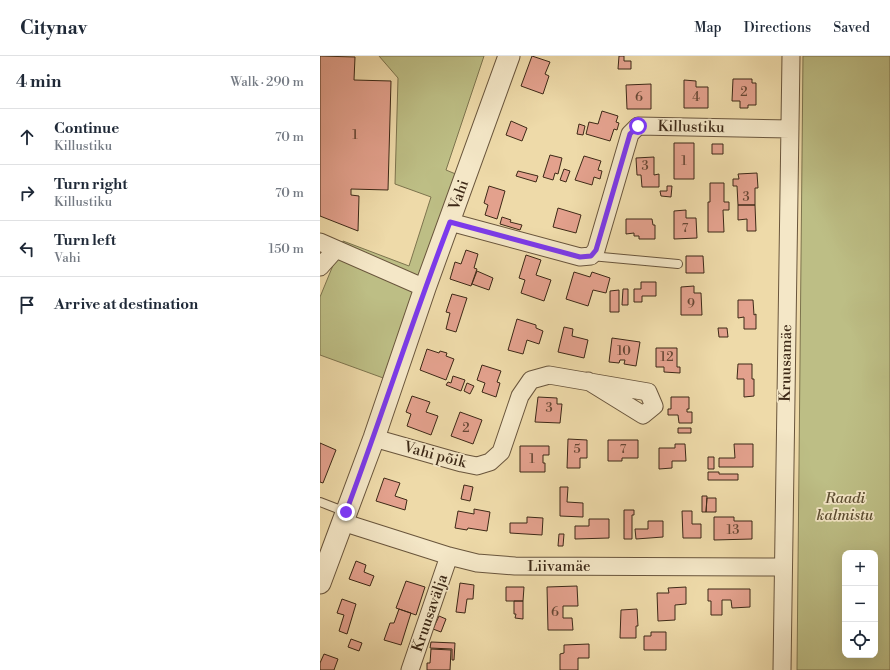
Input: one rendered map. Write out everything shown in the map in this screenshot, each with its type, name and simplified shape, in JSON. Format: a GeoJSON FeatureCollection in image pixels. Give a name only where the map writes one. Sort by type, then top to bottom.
{"type":"FeatureCollection","features":[{"type":"Feature","properties":{"kind":"street","name":"Vahi"},"geometry":{"type":"LineString","coordinates":[[320,583],[374,438],[425,288],[509,56]]}},
{"type":"Feature","properties":{"kind":"street","name":"Kruusamäe"},"geometry":{"type":"LineString","coordinates":[[782,670],[791,56]]}},
{"type":"Feature","properties":{"kind":"street","name":"Killustiku"},"geometry":{"type":"LineString","coordinates":[[591,256],[596,250],[630,134],[638,126],[790,129]]}},
{"type":"Feature","properties":{"kind":"street"},"geometry":{"type":"LineString","coordinates":[[450,222],[580,257],[591,256]]}},
{"type":"Feature","properties":{"kind":"street"},"geometry":{"type":"LineString","coordinates":[[320,242],[425,288]]}},
{"type":"Feature","properties":{"kind":"street"},"geometry":{"type":"LineString","coordinates":[[320,267],[336,249]]}},
{"type":"Feature","properties":{"kind":"street","name":"Vahi põik"},"geometry":{"type":"LineString","coordinates":[[374,438],[477,466],[490,462],[501,452],[520,396],[531,380],[549,375],[588,381]]}},
{"type":"Feature","properties":{"kind":"street","name":"Liivamäe"},"geometry":{"type":"LineString","coordinates":[[344,517],[449,556],[477,563],[515,566],[783,567]]}},
{"type":"Feature","properties":{"kind":"street","name":"Kruusavälja"},"geometry":{"type":"LineString","coordinates":[[410,670],[449,556]]}},
{"type":"Feature","properties":{"kind":"lane"},"geometry":{"type":"LineString","coordinates":[[591,256],[678,264]]}},
{"type":"Feature","properties":{"kind":"lane"},"geometry":{"type":"LineString","coordinates":[[320,502],[344,517]]}},
{"type":"Feature","properties":{"kind":"green space"},"geometry":{"type":"Polygon","coordinates":[[[379,56],[484,56],[446,170],[458,175],[386,379],[320,355],[320,297],[343,241],[409,266],[431,197],[395,184],[398,78],[379,56]]]}},
{"type":"Feature","properties":{"kind":"green space","name":"Raadi kalmistu"},"geometry":{"type":"Polygon","coordinates":[[[803,56],[890,56],[890,670],[797,670],[803,56]]]}},
{"type":"Feature","properties":{"kind":"building"},"geometry":{"type":"Polygon","coordinates":[[[320,56],[355,57],[354,80],[391,81],[388,190],[351,189],[351,195],[359,196],[358,231],[320,216],[320,56]]]}},
{"type":"Feature","properties":{"kind":"building"},"geometry":{"type":"Polygon","coordinates":[[[532,56],[550,62],[545,74],[549,76],[543,94],[521,86],[532,56]]]}},
{"type":"Feature","properties":{"kind":"building"},"geometry":{"type":"Polygon","coordinates":[[[619,56],[624,56],[624,61],[631,61],[631,69],[618,69],[619,56]]]}},
{"type":"Feature","properties":{"kind":"building"},"geometry":{"type":"Polygon","coordinates":[[[733,79],[752,79],[752,83],[756,83],[756,105],[748,105],[748,108],[740,108],[740,101],[732,101],[733,79]]]}},
{"type":"Feature","properties":{"kind":"building"},"geometry":{"type":"Polygon","coordinates":[[[684,80],[696,81],[696,87],[708,87],[708,108],[684,108],[684,80]]]}},
{"type":"Feature","properties":{"kind":"building"},"geometry":{"type":"Polygon","coordinates":[[[651,84],[651,109],[627,109],[626,85],[651,84]]]}},
{"type":"Feature","properties":{"kind":"building"},"geometry":{"type":"Polygon","coordinates":[[[602,111],[618,116],[616,122],[619,123],[617,130],[614,129],[610,141],[586,134],[589,122],[598,124],[602,111]]]}},
{"type":"Feature","properties":{"kind":"building"},"geometry":{"type":"Polygon","coordinates":[[[511,121],[527,128],[522,141],[506,135],[511,121]]]}},
{"type":"Feature","properties":{"kind":"building"},"geometry":{"type":"Polygon","coordinates":[[[579,124],[585,126],[583,135],[577,134],[579,124]]]}},
{"type":"Feature","properties":{"kind":"building"},"geometry":{"type":"Polygon","coordinates":[[[674,143],[694,143],[694,179],[674,179],[674,143]]]}},
{"type":"Feature","properties":{"kind":"building"},"geometry":{"type":"Polygon","coordinates":[[[712,144],[723,144],[723,154],[712,154],[712,144]]]}},
{"type":"Feature","properties":{"kind":"building"},"geometry":{"type":"Polygon","coordinates":[[[550,155],[562,158],[558,174],[555,173],[553,180],[543,177],[550,155]]]}},
{"type":"Feature","properties":{"kind":"building"},"geometry":{"type":"Polygon","coordinates":[[[584,156],[601,161],[598,170],[602,171],[600,179],[594,177],[592,185],[575,180],[584,156]]]}},
{"type":"Feature","properties":{"kind":"building"},"geometry":{"type":"Polygon","coordinates":[[[654,157],[654,175],[659,174],[659,187],[642,187],[641,175],[637,175],[636,158],[654,157]]]}},
{"type":"Feature","properties":{"kind":"building"},"geometry":{"type":"Polygon","coordinates":[[[564,169],[570,171],[566,182],[560,180],[564,169]]]}},
{"type":"Feature","properties":{"kind":"building"},"geometry":{"type":"Polygon","coordinates":[[[518,171],[538,176],[536,182],[516,176],[518,171]]]}},
{"type":"Feature","properties":{"kind":"building"},"geometry":{"type":"Polygon","coordinates":[[[757,173],[758,188],[755,188],[755,205],[738,205],[737,186],[733,186],[733,179],[739,179],[738,174],[757,173]]]}},
{"type":"Feature","properties":{"kind":"building"},"geometry":{"type":"Polygon","coordinates":[[[710,183],[724,183],[724,202],[729,202],[729,210],[723,210],[724,232],[708,232],[708,202],[710,202],[710,183]]]}},
{"type":"Feature","properties":{"kind":"building"},"geometry":{"type":"Polygon","coordinates":[[[489,186],[505,191],[497,219],[485,215],[488,205],[484,203],[489,186]]]}},
{"type":"Feature","properties":{"kind":"building"},"geometry":{"type":"Polygon","coordinates":[[[667,186],[672,186],[671,197],[661,196],[660,191],[667,191],[667,186]]]}},
{"type":"Feature","properties":{"kind":"building"},"geometry":{"type":"Polygon","coordinates":[[[738,205],[755,205],[756,231],[747,231],[747,219],[738,220],[738,205]]]}},
{"type":"Feature","properties":{"kind":"building"},"geometry":{"type":"Polygon","coordinates":[[[558,208],[581,215],[576,233],[553,227],[558,208]]]}},
{"type":"Feature","properties":{"kind":"building"},"geometry":{"type":"Polygon","coordinates":[[[686,210],[686,218],[696,218],[697,238],[674,239],[674,211],[686,210]]]}},
{"type":"Feature","properties":{"kind":"building"},"geometry":{"type":"Polygon","coordinates":[[[502,217],[511,220],[510,222],[522,225],[520,230],[500,224],[502,217]]]}},
{"type":"Feature","properties":{"kind":"building"},"geometry":{"type":"Polygon","coordinates":[[[626,219],[652,219],[653,225],[655,225],[655,239],[639,239],[639,236],[634,236],[634,233],[626,234],[626,219]]]}},
{"type":"Feature","properties":{"kind":"building"},"geometry":{"type":"Polygon","coordinates":[[[466,250],[478,254],[474,268],[477,269],[471,286],[450,279],[455,262],[461,264],[466,250]]]}},
{"type":"Feature","properties":{"kind":"building"},"geometry":{"type":"Polygon","coordinates":[[[526,255],[541,260],[536,275],[551,280],[544,301],[521,293],[525,280],[519,278],[526,255]]]}},
{"type":"Feature","properties":{"kind":"building"},"geometry":{"type":"Polygon","coordinates":[[[686,256],[703,256],[704,273],[686,273],[686,256]]]}},
{"type":"Feature","properties":{"kind":"building"},"geometry":{"type":"Polygon","coordinates":[[[477,271],[493,278],[489,290],[472,284],[477,271]]]}},
{"type":"Feature","properties":{"kind":"building"},"geometry":{"type":"Polygon","coordinates":[[[574,272],[590,277],[592,272],[610,278],[606,293],[593,290],[588,306],[566,299],[574,272]]]}},
{"type":"Feature","properties":{"kind":"building"},"geometry":{"type":"Polygon","coordinates":[[[641,282],[656,282],[656,296],[642,296],[642,302],[634,302],[634,289],[641,289],[641,282]]]}},
{"type":"Feature","properties":{"kind":"building"},"geometry":{"type":"Polygon","coordinates":[[[694,286],[694,293],[701,293],[702,315],[681,315],[681,287],[694,286]]]}},
{"type":"Feature","properties":{"kind":"building"},"geometry":{"type":"Polygon","coordinates":[[[623,289],[628,289],[628,305],[622,305],[623,289]]]}},
{"type":"Feature","properties":{"kind":"building"},"geometry":{"type":"Polygon","coordinates":[[[619,290],[619,312],[610,312],[610,291],[619,290]]]}},
{"type":"Feature","properties":{"kind":"building"},"geometry":{"type":"Polygon","coordinates":[[[452,294],[467,298],[456,332],[446,329],[450,313],[446,312],[452,294]]]}},
{"type":"Feature","properties":{"kind":"building"},"geometry":{"type":"Polygon","coordinates":[[[738,300],[753,300],[754,315],[756,314],[756,329],[744,329],[744,317],[738,318],[738,300]]]}},
{"type":"Feature","properties":{"kind":"building"},"geometry":{"type":"Polygon","coordinates":[[[517,319],[536,325],[536,328],[543,331],[539,344],[527,340],[523,354],[508,350],[517,319]]]}},
{"type":"Feature","properties":{"kind":"building"},"geometry":{"type":"Polygon","coordinates":[[[564,327],[573,329],[572,336],[588,340],[584,358],[558,352],[564,327]]]}},
{"type":"Feature","properties":{"kind":"building"},"geometry":{"type":"Polygon","coordinates":[[[718,328],[727,328],[728,337],[719,337],[718,328]]]}},
{"type":"Feature","properties":{"kind":"building"},"geometry":{"type":"Polygon","coordinates":[[[612,338],[640,342],[636,366],[624,364],[625,360],[620,360],[619,363],[609,362],[612,338]]]}},
{"type":"Feature","properties":{"kind":"building"},"geometry":{"type":"Polygon","coordinates":[[[656,348],[677,348],[677,367],[680,367],[680,373],[664,372],[664,367],[656,367],[656,348]]]}},
{"type":"Feature","properties":{"kind":"building"},"geometry":{"type":"Polygon","coordinates":[[[427,349],[439,353],[440,351],[447,353],[446,356],[454,359],[446,380],[420,370],[427,349]]]}},
{"type":"Feature","properties":{"kind":"building"},"geometry":{"type":"Polygon","coordinates":[[[738,364],[752,364],[754,396],[744,397],[744,379],[737,379],[738,364]]]}},
{"type":"Feature","properties":{"kind":"building"},"geometry":{"type":"Polygon","coordinates":[[[482,365],[501,371],[497,382],[500,383],[496,397],[482,392],[485,383],[477,380],[482,365]]]}},
{"type":"Feature","properties":{"kind":"building"},"geometry":{"type":"Polygon","coordinates":[[[453,376],[465,380],[461,391],[446,385],[448,382],[451,383],[453,376]]]}},
{"type":"Feature","properties":{"kind":"building"},"geometry":{"type":"Polygon","coordinates":[[[467,383],[474,386],[470,394],[464,391],[467,383]]]}},
{"type":"Feature","properties":{"kind":"building"},"geometry":{"type":"Polygon","coordinates":[[[412,396],[430,402],[426,412],[438,416],[431,435],[407,426],[411,414],[406,412],[412,396]]]}},
{"type":"Feature","properties":{"kind":"building"},"geometry":{"type":"Polygon","coordinates":[[[538,397],[557,398],[557,404],[562,404],[560,423],[535,422],[538,397]]]}},
{"type":"Feature","properties":{"kind":"building"},"geometry":{"type":"Polygon","coordinates":[[[671,397],[689,397],[689,409],[687,409],[687,412],[692,412],[692,423],[679,423],[678,415],[668,415],[668,409],[671,409],[671,397]]]}},
{"type":"Feature","properties":{"kind":"building"},"geometry":{"type":"Polygon","coordinates":[[[460,412],[482,420],[473,444],[451,436],[460,412]]]}},
{"type":"Feature","properties":{"kind":"building"},"geometry":{"type":"Polygon","coordinates":[[[678,428],[691,428],[691,433],[678,433],[678,428]]]}},
{"type":"Feature","properties":{"kind":"building"},"geometry":{"type":"Polygon","coordinates":[[[568,439],[587,440],[587,458],[580,458],[580,468],[567,468],[568,439]]]}},
{"type":"Feature","properties":{"kind":"building"},"geometry":{"type":"Polygon","coordinates":[[[608,440],[638,440],[638,458],[622,458],[622,461],[608,461],[608,440]]]}},
{"type":"Feature","properties":{"kind":"building"},"geometry":{"type":"Polygon","coordinates":[[[320,443],[336,450],[323,483],[320,482],[320,443]]]}},
{"type":"Feature","properties":{"kind":"building"},"geometry":{"type":"Polygon","coordinates":[[[675,444],[685,444],[686,461],[672,461],[672,468],[659,469],[659,448],[675,448],[675,444]]]}},
{"type":"Feature","properties":{"kind":"building"},"geometry":{"type":"Polygon","coordinates":[[[734,444],[753,444],[753,467],[719,467],[719,458],[735,458],[734,444]]]}},
{"type":"Feature","properties":{"kind":"building"},"geometry":{"type":"Polygon","coordinates":[[[520,446],[549,446],[549,455],[543,455],[545,472],[520,472],[520,446]]]}},
{"type":"Feature","properties":{"kind":"building"},"geometry":{"type":"Polygon","coordinates":[[[708,457],[714,457],[714,469],[708,469],[708,457]]]}},
{"type":"Feature","properties":{"kind":"building"},"geometry":{"type":"Polygon","coordinates":[[[708,472],[719,472],[719,474],[738,474],[738,480],[708,480],[708,472]]]}},
{"type":"Feature","properties":{"kind":"building"},"geometry":{"type":"Polygon","coordinates":[[[384,478],[400,483],[395,496],[407,500],[405,510],[376,501],[384,478]]]}},
{"type":"Feature","properties":{"kind":"building"},"geometry":{"type":"Polygon","coordinates":[[[464,485],[473,487],[470,501],[461,499],[464,485]]]}},
{"type":"Feature","properties":{"kind":"building"},"geometry":{"type":"Polygon","coordinates":[[[560,487],[568,487],[567,502],[583,503],[583,517],[560,516],[560,487]]]}},
{"type":"Feature","properties":{"kind":"building"},"geometry":{"type":"Polygon","coordinates":[[[702,496],[707,496],[706,512],[702,512],[702,496]]]}},
{"type":"Feature","properties":{"kind":"building"},"geometry":{"type":"Polygon","coordinates":[[[707,498],[716,498],[716,512],[706,512],[707,498]]]}},
{"type":"Feature","properties":{"kind":"building"},"geometry":{"type":"Polygon","coordinates":[[[474,509],[490,512],[487,531],[468,528],[467,530],[455,528],[458,511],[474,514],[474,509]]]}},
{"type":"Feature","properties":{"kind":"building"},"geometry":{"type":"Polygon","coordinates":[[[624,510],[634,510],[634,515],[632,515],[632,539],[624,539],[624,510]]]}},
{"type":"Feature","properties":{"kind":"building"},"geometry":{"type":"Polygon","coordinates":[[[682,511],[692,511],[692,524],[701,524],[701,538],[683,538],[682,511]]]}},
{"type":"Feature","properties":{"kind":"building"},"geometry":{"type":"Polygon","coordinates":[[[527,517],[543,518],[542,535],[510,533],[510,523],[527,523],[527,517]]]}},
{"type":"Feature","properties":{"kind":"building"},"geometry":{"type":"Polygon","coordinates":[[[714,517],[734,517],[734,521],[752,521],[752,539],[714,540],[714,517]]]}},
{"type":"Feature","properties":{"kind":"building"},"geometry":{"type":"Polygon","coordinates":[[[589,519],[609,519],[609,538],[575,539],[575,526],[589,526],[589,519]]]}},
{"type":"Feature","properties":{"kind":"building"},"geometry":{"type":"Polygon","coordinates":[[[648,521],[663,521],[663,537],[636,539],[635,529],[648,529],[648,521]]]}},
{"type":"Feature","properties":{"kind":"building"},"geometry":{"type":"Polygon","coordinates":[[[559,534],[564,534],[563,546],[558,546],[559,534]]]}},
{"type":"Feature","properties":{"kind":"building"},"geometry":{"type":"Polygon","coordinates":[[[356,561],[366,565],[364,572],[374,576],[370,586],[349,579],[356,561]]]}},
{"type":"Feature","properties":{"kind":"building"},"geometry":{"type":"Polygon","coordinates":[[[406,581],[425,587],[416,615],[396,608],[406,581]]]}},
{"type":"Feature","properties":{"kind":"building"},"geometry":{"type":"Polygon","coordinates":[[[460,583],[474,585],[473,599],[467,599],[465,613],[456,612],[460,583]]]}},
{"type":"Feature","properties":{"kind":"building"},"geometry":{"type":"Polygon","coordinates":[[[577,586],[578,606],[563,606],[563,618],[572,618],[573,630],[548,630],[547,587],[577,586]]]}},
{"type":"Feature","properties":{"kind":"building"},"geometry":{"type":"Polygon","coordinates":[[[506,587],[524,587],[523,601],[506,601],[506,587]]]}},
{"type":"Feature","properties":{"kind":"building"},"geometry":{"type":"Polygon","coordinates":[[[686,587],[686,604],[675,605],[675,620],[658,621],[657,593],[669,593],[668,588],[686,587]]]}},
{"type":"Feature","properties":{"kind":"building"},"geometry":{"type":"Polygon","coordinates":[[[708,589],[750,589],[750,607],[732,608],[731,600],[722,600],[722,615],[711,615],[711,601],[708,601],[708,589]]]}},
{"type":"Feature","properties":{"kind":"building"},"geometry":{"type":"Polygon","coordinates":[[[342,599],[356,604],[347,634],[339,631],[344,615],[337,613],[342,599]]]}},
{"type":"Feature","properties":{"kind":"building"},"geometry":{"type":"Polygon","coordinates":[[[514,601],[523,601],[523,619],[515,618],[516,614],[514,614],[514,601]]]}},
{"type":"Feature","properties":{"kind":"building"},"geometry":{"type":"Polygon","coordinates":[[[399,609],[411,613],[401,645],[384,640],[390,623],[394,623],[399,609]]]}},
{"type":"Feature","properties":{"kind":"building"},"geometry":{"type":"Polygon","coordinates":[[[637,609],[638,626],[636,626],[636,638],[620,638],[621,610],[637,609]]]}},
{"type":"Feature","properties":{"kind":"building"},"geometry":{"type":"Polygon","coordinates":[[[439,616],[446,619],[441,632],[433,629],[439,616]]]}},
{"type":"Feature","properties":{"kind":"building"},"geometry":{"type":"Polygon","coordinates":[[[651,632],[666,632],[666,650],[644,650],[644,636],[651,636],[651,632]]]}},
{"type":"Feature","properties":{"kind":"building"},"geometry":{"type":"Polygon","coordinates":[[[351,639],[362,643],[359,651],[348,647],[351,639]]]}},
{"type":"Feature","properties":{"kind":"building"},"geometry":{"type":"Polygon","coordinates":[[[431,642],[455,643],[454,660],[452,660],[452,649],[430,648],[431,642]]]}},
{"type":"Feature","properties":{"kind":"building"},"geometry":{"type":"Polygon","coordinates":[[[589,644],[589,658],[578,658],[578,670],[560,670],[560,654],[564,653],[564,645],[589,644]]]}},
{"type":"Feature","properties":{"kind":"building"},"geometry":{"type":"Polygon","coordinates":[[[431,649],[451,650],[450,670],[427,670],[427,663],[430,663],[431,649]]]}},
{"type":"Feature","properties":{"kind":"building"},"geometry":{"type":"Polygon","coordinates":[[[324,654],[338,659],[334,670],[320,670],[320,663],[324,654]]]}},
{"type":"Feature","properties":{"kind":"route"},"geometry":{"type":"LineString","coordinates":[[346,512],[374,438],[425,288],[450,222],[580,257],[591,256],[596,250],[630,134],[638,126]]}}]}
